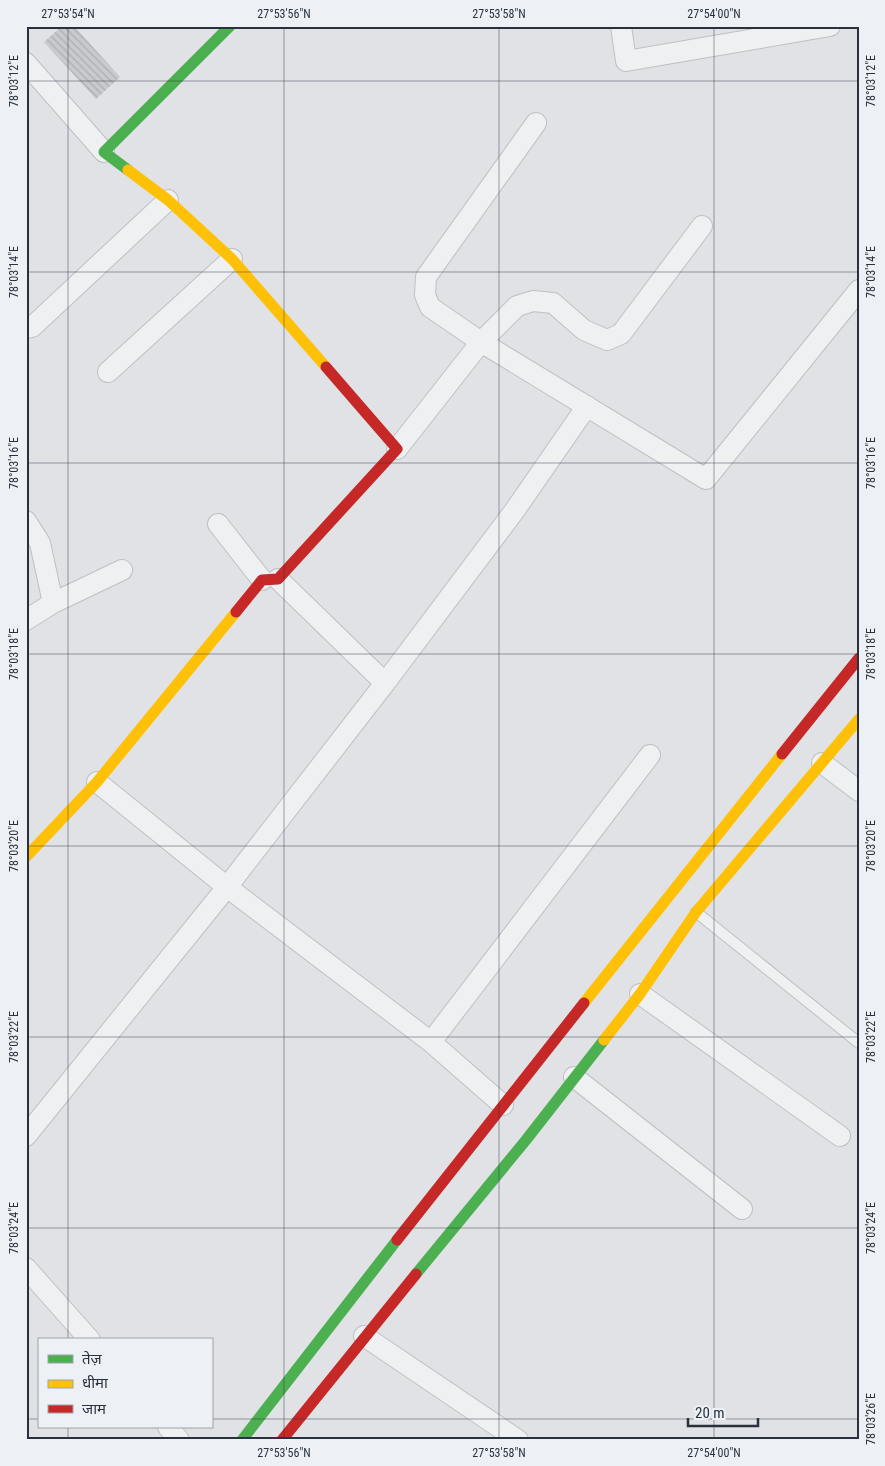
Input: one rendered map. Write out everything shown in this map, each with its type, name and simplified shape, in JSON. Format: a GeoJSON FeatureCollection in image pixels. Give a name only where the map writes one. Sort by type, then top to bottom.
{"type":"FeatureCollection","features":[{"type":"Feature","properties":{"kind":"main road"},"geometry":{"type":"LineString","coordinates":[[26,858],[97,782],[270,580],[398,449],[232,259],[168,200],[104,152],[230,26]]}},
{"type":"Feature","properties":{"kind":"main road"},"geometry":{"type":"LineString","coordinates":[[242,1440],[503,1106],[859,658]]}},
{"type":"Feature","properties":{"kind":"main road"},"geometry":{"type":"LineString","coordinates":[[282,1440],[364,1336],[526,1140],[640,994],[696,912],[859,719]]}},
{"type":"Feature","properties":{"kind":"street"},"geometry":{"type":"LineString","coordinates":[[621,26],[626,60],[830,26]]}},
{"type":"Feature","properties":{"kind":"street"},"geometry":{"type":"LineString","coordinates":[[26,63],[104,152]]}},
{"type":"Feature","properties":{"kind":"street"},"geometry":{"type":"LineString","coordinates":[[536,123],[426,277],[424,295],[430,307],[482,342],[706,479],[859,290]]}},
{"type":"Feature","properties":{"kind":"street"},"geometry":{"type":"LineString","coordinates":[[26,328],[32,326],[168,200]]}},
{"type":"Feature","properties":{"kind":"street"},"geometry":{"type":"LineString","coordinates":[[398,449],[482,342],[517,306],[533,301],[553,304],[584,330],[607,340],[621,334],[702,226]]}},
{"type":"Feature","properties":{"kind":"street"},"geometry":{"type":"LineString","coordinates":[[108,372],[232,259]]}},
{"type":"Feature","properties":{"kind":"street"},"geometry":{"type":"LineString","coordinates":[[26,1136],[227,887],[385,683],[515,510],[587,406]]}},
{"type":"Feature","properties":{"kind":"street"},"geometry":{"type":"LineString","coordinates":[[26,520],[40,543],[53,603]]}},
{"type":"Feature","properties":{"kind":"street"},"geometry":{"type":"LineString","coordinates":[[218,524],[270,580],[385,683]]}},
{"type":"Feature","properties":{"kind":"street"},"geometry":{"type":"LineString","coordinates":[[26,620],[53,603],[122,570]]}},
{"type":"Feature","properties":{"kind":"street"},"geometry":{"type":"LineString","coordinates":[[431,1042],[650,755]]}},
{"type":"Feature","properties":{"kind":"street"},"geometry":{"type":"LineString","coordinates":[[822,763],[859,791]]}},
{"type":"Feature","properties":{"kind":"street"},"geometry":{"type":"LineString","coordinates":[[97,782],[227,887],[431,1042],[503,1106]]}},
{"type":"Feature","properties":{"kind":"street"},"geometry":{"type":"LineString","coordinates":[[640,994],[840,1136]]}},
{"type":"Feature","properties":{"kind":"street"},"geometry":{"type":"LineString","coordinates":[[574,1077],[742,1209]]}},
{"type":"Feature","properties":{"kind":"street"},"geometry":{"type":"LineString","coordinates":[[26,1268],[88,1338]]}},
{"type":"Feature","properties":{"kind":"street"},"geometry":{"type":"LineString","coordinates":[[364,1336],[518,1440]]}},
{"type":"Feature","properties":{"kind":"street"},"geometry":{"type":"LineString","coordinates":[[169,1428],[179,1440]]}},
{"type":"Feature","properties":{"kind":"lane"},"geometry":{"type":"LineString","coordinates":[[696,912],[859,1043]]}},
{"type":"Feature","properties":{"kind":"building"},"geometry":{"type":"Polygon","coordinates":[[[62,26],[74,26],[120,77],[96,99],[44,42],[62,26]]]}},
{"type":"Feature","properties":{"kind":"traffic: fast"},"geometry":{"type":"LineString","coordinates":[[128,170],[104,152],[230,26]]}},
{"type":"Feature","properties":{"kind":"traffic: fast"},"geometry":{"type":"LineString","coordinates":[[416,1274],[526,1140],[604,1040]]}},
{"type":"Feature","properties":{"kind":"traffic: fast"},"geometry":{"type":"LineString","coordinates":[[242,1440],[397,1240]]}},
{"type":"Feature","properties":{"kind":"traffic: slow"},"geometry":{"type":"LineString","coordinates":[[128,170],[168,200],[232,259],[326,367]]}},
{"type":"Feature","properties":{"kind":"traffic: slow"},"geometry":{"type":"LineString","coordinates":[[26,857],[97,782],[236,612]]}},
{"type":"Feature","properties":{"kind":"traffic: slow"},"geometry":{"type":"LineString","coordinates":[[604,1040],[640,994],[696,912],[859,719]]}},
{"type":"Feature","properties":{"kind":"traffic: slow"},"geometry":{"type":"LineString","coordinates":[[584,1003],[782,754]]}},
{"type":"Feature","properties":{"kind":"traffic: jam"},"geometry":{"type":"LineString","coordinates":[[236,612],[262,580],[278,579],[397,449],[326,367]]}},
{"type":"Feature","properties":{"kind":"traffic: jam"},"geometry":{"type":"LineString","coordinates":[[782,754],[859,658]]}},
{"type":"Feature","properties":{"kind":"traffic: jam"},"geometry":{"type":"LineString","coordinates":[[397,1240],[584,1003]]}},
{"type":"Feature","properties":{"kind":"traffic: jam"},"geometry":{"type":"LineString","coordinates":[[282,1440],[416,1274]]}}]}
